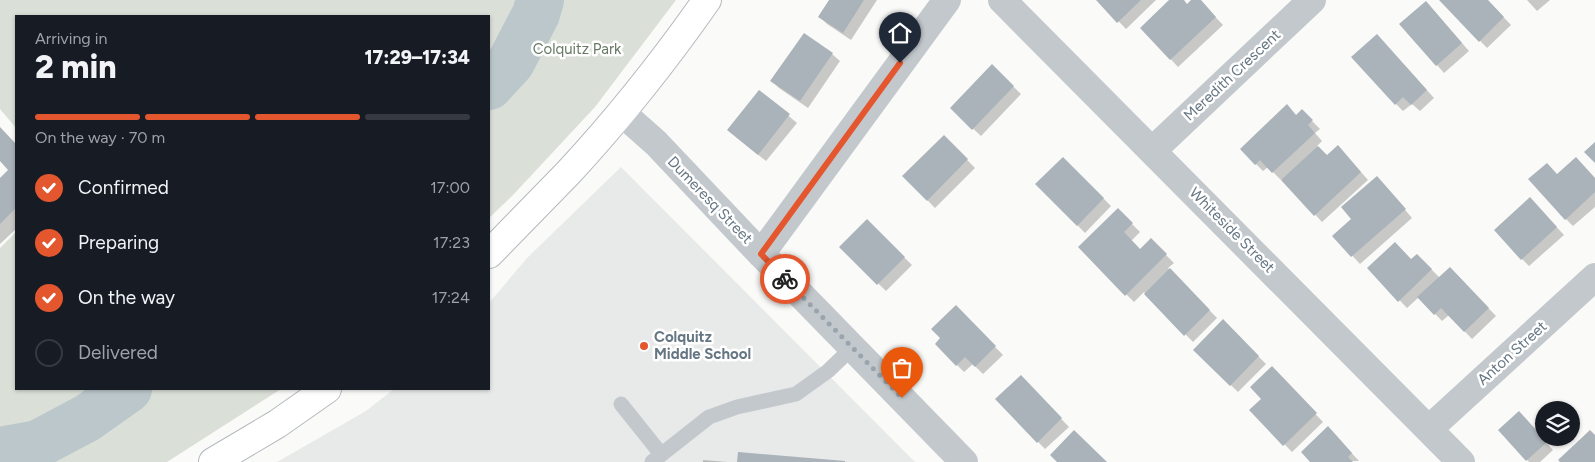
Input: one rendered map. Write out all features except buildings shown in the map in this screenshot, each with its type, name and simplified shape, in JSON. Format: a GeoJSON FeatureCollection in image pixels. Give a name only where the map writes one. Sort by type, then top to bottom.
{"type":"FeatureCollection","features":[{"type":"Feature","properties":{"kind":"main road"},"geometry":{"type":"LineString","coordinates":[[490,253],[570,171],[621,112],[679,40],[707,0]]}},
{"type":"Feature","properties":{"kind":"main road"},"geometry":{"type":"LineString","coordinates":[[213,462],[277,424],[325,390]]}},
{"type":"Feature","properties":{"kind":"street"},"geometry":{"type":"LineString","coordinates":[[761,254],[947,0]]}},
{"type":"Feature","properties":{"kind":"street","name":"Whiteside Street"},"geometry":{"type":"LineString","coordinates":[[1002,0],[1461,462]]}},
{"type":"Feature","properties":{"kind":"street","name":"Meredith Crescent"},"geometry":{"type":"LineString","coordinates":[[1153,150],[1312,0]]}},
{"type":"Feature","properties":{"kind":"street","name":"Dumeresq Street"},"geometry":{"type":"LineString","coordinates":[[621,112],[656,143],[761,254],[964,462]]}},
{"type":"Feature","properties":{"kind":"street","name":"Anton Street"},"geometry":{"type":"LineString","coordinates":[[1429,429],[1595,277]]}},
{"type":"Feature","properties":{"kind":"lane"},"geometry":{"type":"LineString","coordinates":[[621,404],[656,458],[709,417],[737,407],[796,394],[828,371],[852,348]]}},
{"type":"Feature","properties":{"kind":"shaded area","name":"Colquitz Middle School"},"geometry":{"type":"Polygon","coordinates":[[[621,167],[915,462],[277,462],[366,411],[393,390],[490,390],[490,302],[527,258],[621,167]]]}},
{"type":"Feature","properties":{"kind":"green space","name":"Colquitz Park"},"geometry":{"type":"Polygon","coordinates":[[[0,0],[676,0],[595,107],[490,217],[490,15],[15,15],[15,127],[0,109],[0,0]]]}},
{"type":"Feature","properties":{"kind":"green space"},"geometry":{"type":"Polygon","coordinates":[[[15,233],[15,390],[279,390],[167,462],[0,462],[0,248],[15,233]]]}},
{"type":"Feature","properties":{"kind":"waterway"},"geometry":{"type":"LineString","coordinates":[[490,85],[511,62],[536,14],[540,0]]}},
{"type":"Feature","properties":{"kind":"waterway"},"geometry":{"type":"LineString","coordinates":[[0,451],[38,444],[87,418],[127,390]]}},
{"type":"Feature","properties":{"kind":"way so far"},"geometry":{"type":"LineString","coordinates":[[785,279],[902,398]]}},
{"type":"Feature","properties":{"kind":"place","name":"Colquitz Middle School"},"geometry":{"type":"Point","coordinates":[644,346]}},
{"type":"Feature","properties":{"kind":"route"},"geometry":{"type":"LineString","coordinates":[[785,279],[761,254],[900,63]]}}]}
